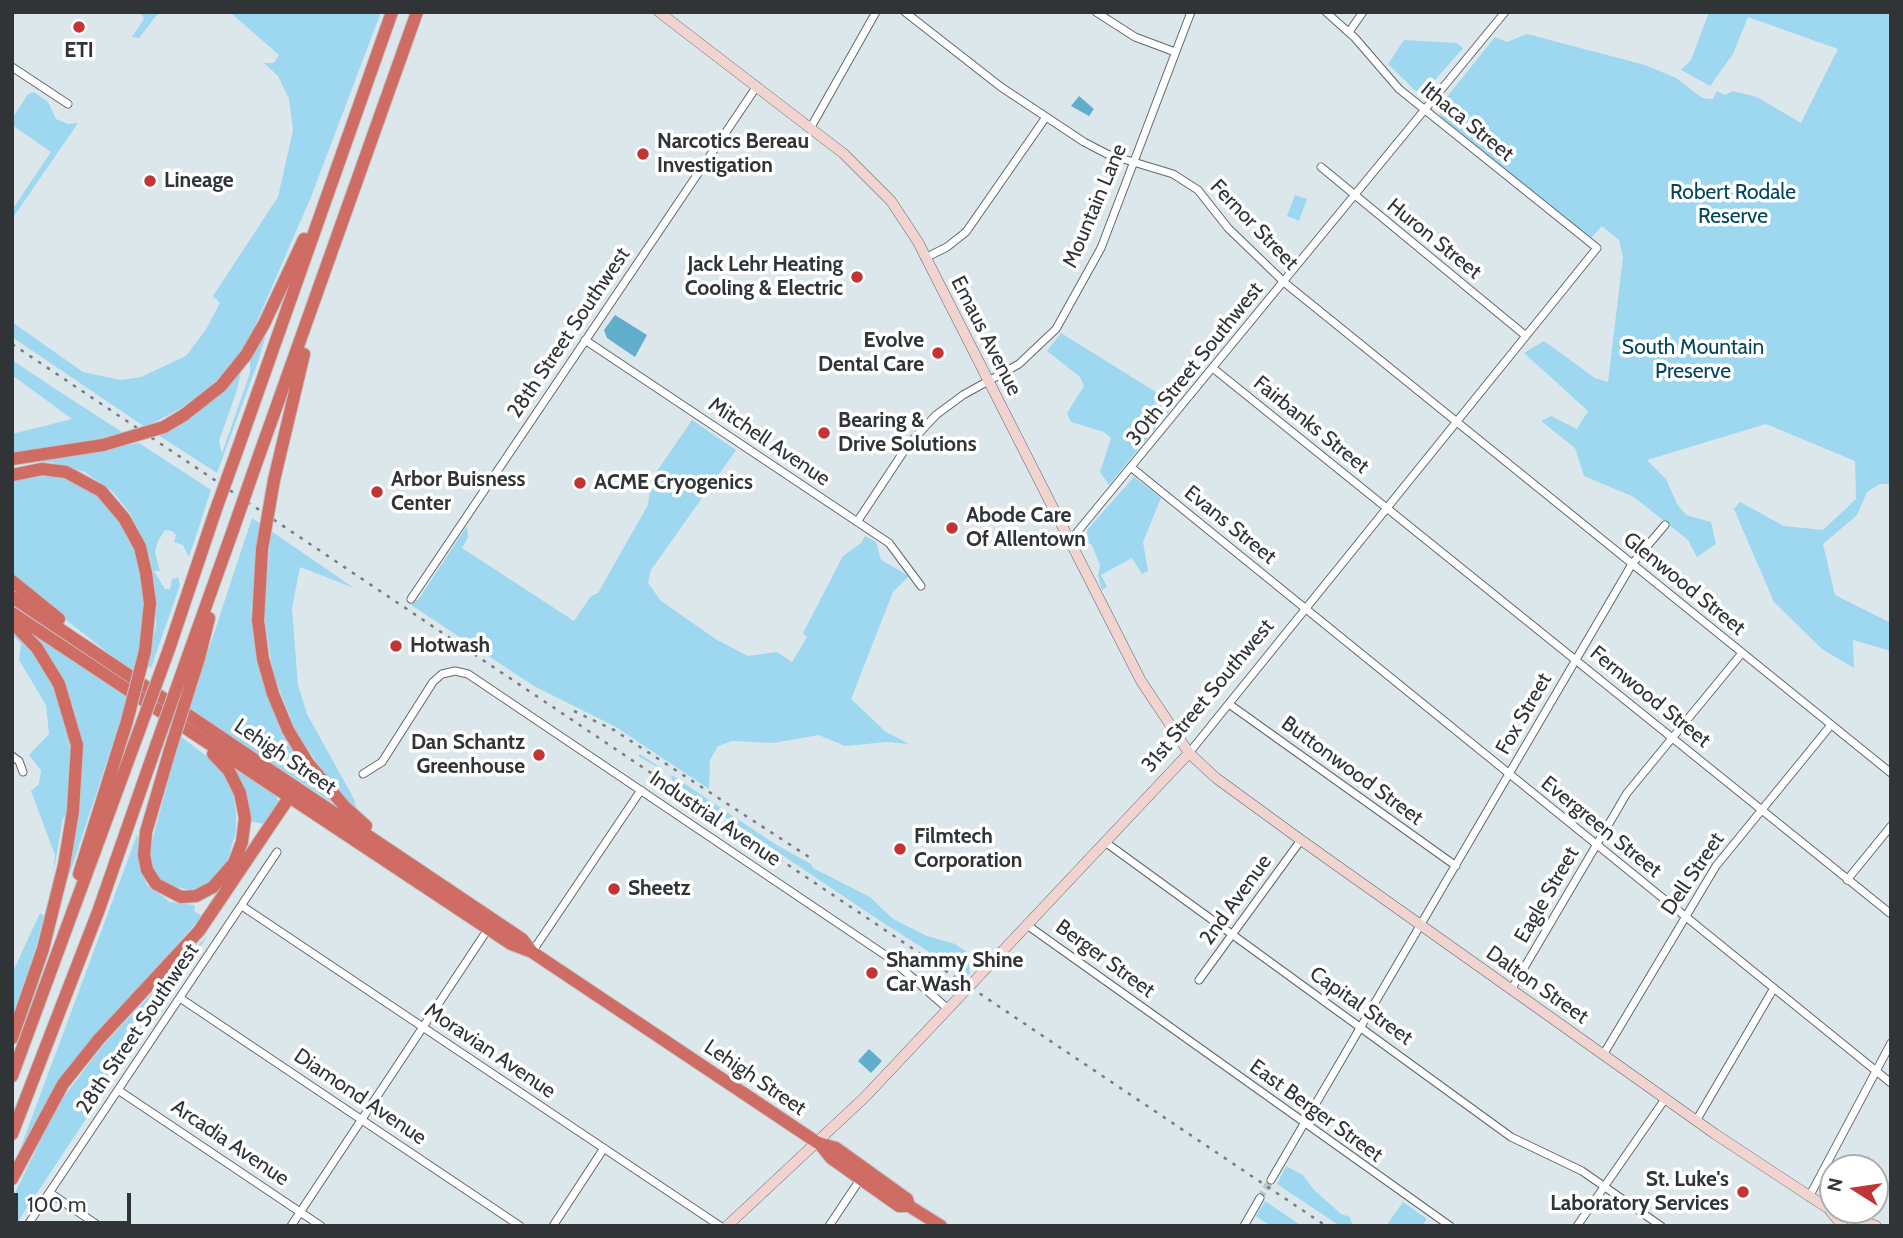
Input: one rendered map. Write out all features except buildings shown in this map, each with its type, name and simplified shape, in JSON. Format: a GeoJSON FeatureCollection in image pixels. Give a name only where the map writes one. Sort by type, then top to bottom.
{"type":"FeatureCollection","features":[{"type":"Feature","properties":{"kind":"highway"},"geometry":{"type":"LineString","coordinates":[[12,1076],[169,649],[392,12]]}},
{"type":"Feature","properties":{"kind":"highway"},"geometry":{"type":"LineString","coordinates":[[185,726],[229,771],[240,793],[245,818],[242,842],[228,873],[205,893],[188,898],[163,890],[144,863],[146,832],[193,657],[232,533],[417,12]]}},
{"type":"Feature","properties":{"kind":"highway"},"geometry":{"type":"LineString","coordinates":[[12,459],[103,445],[154,431],[184,415],[221,386],[254,343],[336,169]]}},
{"type":"Feature","properties":{"kind":"highway"},"geometry":{"type":"LineString","coordinates":[[317,298],[274,480],[262,550],[258,604],[260,637],[272,694],[288,730],[308,763],[345,807],[409,862]]}},
{"type":"Feature","properties":{"kind":"highway"},"geometry":{"type":"LineString","coordinates":[[12,475],[42,469],[66,472],[91,484],[119,511],[140,547],[150,603],[145,651],[127,721],[26,1042]]}},
{"type":"Feature","properties":{"kind":"highway"},"geometry":{"type":"LineString","coordinates":[[12,582],[125,671]]}},
{"type":"Feature","properties":{"kind":"highway","name":"Lehigh Street"},"geometry":{"type":"LineString","coordinates":[[12,597],[125,671],[293,793],[488,929],[511,944],[532,952],[818,1143],[831,1158],[899,1206],[909,1206],[941,1226]]}},
{"type":"Feature","properties":{"kind":"highway","name":"Lehigh Street"},"geometry":{"type":"LineString","coordinates":[[12,613],[185,726],[409,862],[522,939],[532,952]]}},
{"type":"Feature","properties":{"kind":"highway"},"geometry":{"type":"LineString","coordinates":[[12,622],[37,648],[59,684],[77,745],[73,811],[64,865],[43,949],[12,1038]]}},
{"type":"Feature","properties":{"kind":"highway"},"geometry":{"type":"LineString","coordinates":[[12,1134],[88,938],[157,743],[193,657]]}},
{"type":"Feature","properties":{"kind":"highway"},"geometry":{"type":"LineString","coordinates":[[12,1179],[63,1084],[99,1039],[200,931],[293,793]]}},
{"type":"Feature","properties":{"kind":"highway","name":"Lehigh Street"},"geometry":{"type":"LineString","coordinates":[[818,1143],[836,1148],[907,1199],[909,1206]]}},
{"type":"Feature","properties":{"kind":"main road","name":"Emaus Avenue"},"geometry":{"type":"LineString","coordinates":[[659,12],[811,127],[877,184],[908,225],[1141,681],[1189,753]]}},
{"type":"Feature","properties":{"kind":"main road","name":"Dalton Street"},"geometry":{"type":"LineString","coordinates":[[1189,753],[1216,778],[1420,926],[1696,1121],[1819,1203]]}},
{"type":"Feature","properties":{"kind":"main road","name":"31st Street Southwest"},"geometry":{"type":"LineString","coordinates":[[727,1226],[818,1143],[1189,753]]}},
{"type":"Feature","properties":{"kind":"street"},"geometry":{"type":"LineString","coordinates":[[811,127],[876,12]]}},
{"type":"Feature","properties":{"kind":"street","name":"Fernor Street"},"geometry":{"type":"LineString","coordinates":[[905,12],[978,70],[1098,150],[1173,174],[1198,190],[1228,228],[1285,283],[1456,423]]}},
{"type":"Feature","properties":{"kind":"street"},"geometry":{"type":"LineString","coordinates":[[1096,12],[1135,37],[1175,52]]}},
{"type":"Feature","properties":{"kind":"street","name":"Mountain Lane"},"geometry":{"type":"LineString","coordinates":[[857,522],[921,429],[952,402],[1029,357],[1056,329],[1101,248],[1191,12]]}},
{"type":"Feature","properties":{"kind":"street","name":"Ithaca Street"},"geometry":{"type":"LineString","coordinates":[[1326,12],[1349,32],[1385,75],[1424,110],[1597,248]]}},
{"type":"Feature","properties":{"kind":"street"},"geometry":{"type":"LineString","coordinates":[[1349,32],[1363,12]]}},
{"type":"Feature","properties":{"kind":"street","name":"30th Street Southwest"},"geometry":{"type":"LineString","coordinates":[[1069,542],[1285,283],[1505,12]]}},
{"type":"Feature","properties":{"kind":"street"},"geometry":{"type":"LineString","coordinates":[[12,67],[68,104]]}},
{"type":"Feature","properties":{"kind":"street","name":"28th Street Southwest"},"geometry":{"type":"LineString","coordinates":[[411,599],[757,86]]}},
{"type":"Feature","properties":{"kind":"street"},"geometry":{"type":"LineString","coordinates":[[925,258],[947,247],[966,232],[1046,117]]}},
{"type":"Feature","properties":{"kind":"street","name":"Huron Street"},"geometry":{"type":"LineString","coordinates":[[1321,167],[1526,336]]}},
{"type":"Feature","properties":{"kind":"street","name":"31st Street Southwest"},"geometry":{"type":"LineString","coordinates":[[1189,753],[1597,248]]}},
{"type":"Feature","properties":{"kind":"street","name":"Mitchell Avenue"},"geometry":{"type":"LineString","coordinates":[[586,340],[889,543],[921,586]]}},
{"type":"Feature","properties":{"kind":"street","name":"Fairbanks Street"},"geometry":{"type":"LineString","coordinates":[[1214,369],[1387,508]]}},
{"type":"Feature","properties":{"kind":"street","name":"Glenwood Street"},"geometry":{"type":"LineString","coordinates":[[1456,423],[1891,773]]}},
{"type":"Feature","properties":{"kind":"street","name":"Evans Street"},"geometry":{"type":"LineString","coordinates":[[1132,468],[1306,609]]}},
{"type":"Feature","properties":{"kind":"street","name":"Fernwood Street"},"geometry":{"type":"LineString","coordinates":[[1387,508],[1891,914]]}},
{"type":"Feature","properties":{"kind":"street","name":"Fox Street"},"geometry":{"type":"LineString","coordinates":[[1271,1180],[1632,564],[1665,525]]}},
{"type":"Feature","properties":{"kind":"street","name":"Evergreen Street"},"geometry":{"type":"LineString","coordinates":[[1306,609],[1891,1083]]}},
{"type":"Feature","properties":{"kind":"street","name":"Eagle Street"},"geometry":{"type":"LineString","coordinates":[[1511,990],[1628,793],[1742,653]]}},
{"type":"Feature","properties":{"kind":"street","name":"Industrial Avenue"},"geometry":{"type":"LineString","coordinates":[[363,774],[382,762],[433,682],[442,674],[455,671],[468,674],[891,959],[948,1009]]}},
{"type":"Feature","properties":{"kind":"street","name":"Buttonwood Street"},"geometry":{"type":"LineString","coordinates":[[1229,704],[1455,866]]}},
{"type":"Feature","properties":{"kind":"street","name":"Dell Street"},"geometry":{"type":"LineString","coordinates":[[1602,1055],[1716,866],[1831,724]]}},
{"type":"Feature","properties":{"kind":"street"},"geometry":{"type":"LineString","coordinates":[[12,756],[19,761],[23,772]]}},
{"type":"Feature","properties":{"kind":"street"},"geometry":{"type":"LineString","coordinates":[[532,952],[641,790]]}},
{"type":"Feature","properties":{"kind":"street"},"geometry":{"type":"LineString","coordinates":[[1847,880],[1891,827]]}},
{"type":"Feature","properties":{"kind":"street","name":"2nd Avenue"},"geometry":{"type":"LineString","coordinates":[[1199,980],[1301,840]]}},
{"type":"Feature","properties":{"kind":"street","name":"Capital Street"},"geometry":{"type":"LineString","coordinates":[[1105,842],[1511,1137],[1581,1171],[1661,1226]]}},
{"type":"Feature","properties":{"kind":"street","name":"28th Street Southwest"},"geometry":{"type":"LineString","coordinates":[[27,1226],[277,852]]}},
{"type":"Feature","properties":{"kind":"street","name":"Moravian Avenue"},"geometry":{"type":"LineString","coordinates":[[242,906],[720,1226]]}},
{"type":"Feature","properties":{"kind":"street","name":"Berger Street"},"geometry":{"type":"LineString","coordinates":[[1027,925],[1163,1022]]}},
{"type":"Feature","properties":{"kind":"street"},"geometry":{"type":"LineString","coordinates":[[290,1226],[488,929]]}},
{"type":"Feature","properties":{"kind":"street"},"geometry":{"type":"LineString","coordinates":[[1696,1121],[1774,988]]}},
{"type":"Feature","properties":{"kind":"street","name":"Diamond Avenue"},"geometry":{"type":"LineString","coordinates":[[180,998],[520,1226]]}},
{"type":"Feature","properties":{"kind":"street","name":"East Berger Street"},"geometry":{"type":"LineString","coordinates":[[1163,1022],[1450,1226]]}},
{"type":"Feature","properties":{"kind":"street"},"geometry":{"type":"LineString","coordinates":[[1809,1197],[1891,1043]]}},
{"type":"Feature","properties":{"kind":"street","name":"Arcadia Avenue"},"geometry":{"type":"LineString","coordinates":[[118,1090],[321,1226]]}},
{"type":"Feature","properties":{"kind":"street"},"geometry":{"type":"LineString","coordinates":[[1577,1226],[1665,1099]]}},
{"type":"Feature","properties":{"kind":"street"},"geometry":{"type":"LineString","coordinates":[[553,1226],[604,1148]]}},
{"type":"Feature","properties":{"kind":"street"},"geometry":{"type":"LineString","coordinates":[[829,1226],[860,1178]]}},
{"type":"Feature","properties":{"kind":"street"},"geometry":{"type":"LineString","coordinates":[[50,1193],[99,1226]]}},
{"type":"Feature","properties":{"kind":"street"},"geometry":{"type":"LineString","coordinates":[[1244,1226],[1260,1198]]}},
{"type":"Feature","properties":{"kind":"green space"},"geometry":{"type":"Polygon","coordinates":[[[159,12],[139,38],[132,37],[144,19],[141,13],[159,12]]]}},
{"type":"Feature","properties":{"kind":"green space"},"geometry":{"type":"Polygon","coordinates":[[[230,12],[381,12],[311,197],[251,335],[235,360],[209,388],[178,410],[145,427],[12,337],[12,322],[83,372],[121,380],[141,377],[186,356],[205,331],[220,303],[213,296],[278,197],[293,130],[289,99],[278,76],[264,63],[274,63],[279,55],[230,12]]]}},
{"type":"Feature","properties":{"kind":"green space"},"geometry":{"type":"Polygon","coordinates":[[[1709,12],[1891,12],[1891,484],[1880,484],[1867,492],[1857,515],[1823,544],[1835,595],[1891,623],[1891,651],[1853,640],[1854,668],[1822,649],[1774,602],[1734,509],[1740,502],[1784,526],[1823,530],[1856,499],[1855,461],[1766,424],[1647,460],[1666,479],[1677,504],[1686,515],[1711,522],[1716,544],[1697,557],[1688,540],[1634,497],[1584,476],[1575,448],[1541,421],[1551,416],[1577,429],[1588,411],[1524,353],[1544,341],[1595,378],[1608,382],[1623,257],[1619,240],[1602,226],[1591,238],[1441,117],[1438,108],[1495,37],[1507,42],[1527,34],[1645,65],[1676,78],[1702,98],[1713,99],[1717,91],[1725,95],[1733,91],[1757,97],[1801,123],[1838,49],[1748,17],[1733,54],[1710,86],[1681,70],[1691,60],[1709,12]]]}},
{"type":"Feature","properties":{"kind":"green space"},"geometry":{"type":"Polygon","coordinates":[[[1404,40],[1457,43],[1463,48],[1421,96],[1388,64],[1404,40]]]}},
{"type":"Feature","properties":{"kind":"green space"},"geometry":{"type":"Polygon","coordinates":[[[34,92],[48,102],[56,119],[68,124],[78,123],[12,219],[12,210],[51,152],[12,125],[12,119],[28,94],[34,92]]]}},
{"type":"Feature","properties":{"kind":"green space"},"geometry":{"type":"Polygon","coordinates":[[[1295,195],[1307,199],[1299,221],[1287,216],[1295,195]]]}},
{"type":"Feature","properties":{"kind":"green space"},"geometry":{"type":"Polygon","coordinates":[[[270,320],[258,362],[217,473],[158,435],[242,367],[219,441],[222,453],[250,373],[250,356],[270,320]]]}},
{"type":"Feature","properties":{"kind":"green space"},"geometry":{"type":"Polygon","coordinates":[[[1061,333],[1175,404],[1109,485],[1100,472],[1111,438],[1104,432],[1071,422],[1067,413],[1084,386],[1080,377],[1047,351],[1061,333]]]}},
{"type":"Feature","properties":{"kind":"green space"},"geometry":{"type":"Polygon","coordinates":[[[12,360],[125,434],[12,453],[12,434],[72,419],[12,375],[12,360]]]}},
{"type":"Feature","properties":{"kind":"green space"},"geometry":{"type":"Polygon","coordinates":[[[692,420],[736,450],[651,570],[648,583],[661,601],[717,640],[748,656],[777,652],[792,662],[807,637],[803,633],[843,556],[861,543],[865,536],[876,542],[881,560],[909,576],[893,592],[851,699],[886,732],[909,744],[887,742],[845,746],[819,735],[773,743],[732,741],[718,746],[710,760],[709,789],[616,727],[534,686],[405,601],[418,600],[467,526],[468,538],[462,548],[574,621],[591,596],[598,593],[648,505],[651,480],[692,420]]]}},
{"type":"Feature","properties":{"kind":"green space"},"geometry":{"type":"Polygon","coordinates":[[[139,443],[211,490],[189,557],[183,545],[174,542],[176,535],[172,531],[165,530],[158,541],[155,552],[160,571],[154,571],[165,589],[170,589],[172,579],[178,577],[180,585],[151,668],[147,666],[156,626],[155,584],[150,557],[130,513],[113,492],[85,472],[51,462],[38,462],[139,443]]]}},
{"type":"Feature","properties":{"kind":"green space"},"geometry":{"type":"Polygon","coordinates":[[[29,474],[58,475],[84,486],[97,496],[124,528],[138,558],[144,595],[144,633],[134,673],[12,578],[12,481],[29,474]]]}},
{"type":"Feature","properties":{"kind":"green space"},"geometry":{"type":"Polygon","coordinates":[[[1134,477],[1161,498],[1143,542],[1148,571],[1142,574],[1132,558],[1101,575],[1107,587],[1102,590],[1098,576],[1100,565],[1092,545],[1087,542],[1087,530],[1134,477]]]}},
{"type":"Feature","properties":{"kind":"green space"},"geometry":{"type":"Polygon","coordinates":[[[252,518],[261,524],[251,610],[267,692],[339,807],[189,709],[252,518]]]}},
{"type":"Feature","properties":{"kind":"green space"},"geometry":{"type":"Polygon","coordinates":[[[271,531],[354,588],[300,567],[292,608],[298,685],[307,714],[354,799],[357,812],[334,788],[296,731],[273,673],[264,613],[271,531]]]}},
{"type":"Feature","properties":{"kind":"green space"},"geometry":{"type":"Polygon","coordinates":[[[12,625],[42,665],[57,697],[69,740],[71,762],[67,816],[63,818],[53,875],[55,855],[31,791],[39,784],[41,770],[29,755],[49,734],[46,705],[19,660],[21,643],[12,635],[12,625]]]}},
{"type":"Feature","properties":{"kind":"green space"},"geometry":{"type":"Polygon","coordinates":[[[33,634],[128,697],[67,882],[81,796],[81,745],[73,705],[33,634]]]}},
{"type":"Feature","properties":{"kind":"green space"},"geometry":{"type":"Polygon","coordinates":[[[180,736],[214,762],[231,782],[236,813],[236,831],[227,862],[212,881],[194,891],[165,884],[154,871],[149,853],[180,736]]]}},
{"type":"Feature","properties":{"kind":"green space"},"geometry":{"type":"Polygon","coordinates":[[[640,754],[670,774],[638,756],[640,754]]]}},
{"type":"Feature","properties":{"kind":"green space"},"geometry":{"type":"Polygon","coordinates":[[[232,767],[276,795],[279,805],[264,824],[249,821],[232,767]]]}},
{"type":"Feature","properties":{"kind":"green space"},"geometry":{"type":"Polygon","coordinates":[[[670,774],[775,844],[811,864],[813,868],[870,897],[893,919],[927,936],[955,944],[967,952],[970,973],[967,976],[673,782],[670,774]]]}},
{"type":"Feature","properties":{"kind":"green space"},"geometry":{"type":"Polygon","coordinates":[[[137,835],[140,840],[139,867],[147,885],[170,902],[194,905],[195,912],[202,916],[69,1067],[47,1100],[19,1152],[137,835]]]}},
{"type":"Feature","properties":{"kind":"green space"},"geometry":{"type":"Polygon","coordinates":[[[40,913],[44,916],[35,951],[12,1017],[12,974],[40,913]]]}},
{"type":"Feature","properties":{"kind":"green space"},"geometry":{"type":"Polygon","coordinates":[[[208,935],[15,1226],[12,1226],[12,1199],[59,1103],[104,1044],[208,935]]]}},
{"type":"Feature","properties":{"kind":"green space"},"geometry":{"type":"Polygon","coordinates":[[[1286,1166],[1303,1175],[1314,1190],[1341,1214],[1350,1217],[1352,1224],[1359,1226],[1340,1226],[1277,1184],[1286,1166]]]}},
{"type":"Feature","properties":{"kind":"green space"},"geometry":{"type":"Polygon","coordinates":[[[1265,1201],[1302,1226],[1272,1226],[1260,1219],[1256,1216],[1265,1201]]]}},
{"type":"Feature","properties":{"kind":"green space"},"geometry":{"type":"Polygon","coordinates":[[[1403,1202],[1427,1219],[1422,1226],[1386,1226],[1403,1202]]]}},
{"type":"Feature","properties":{"kind":"shaded area"},"geometry":{"type":"Polygon","coordinates":[[[1079,96],[1094,109],[1089,116],[1071,106],[1079,96]]]}},
{"type":"Feature","properties":{"kind":"shaded area"},"geometry":{"type":"Polygon","coordinates":[[[615,315],[647,335],[635,357],[607,338],[604,330],[615,315]]]}},
{"type":"Feature","properties":{"kind":"shaded area"},"geometry":{"type":"Polygon","coordinates":[[[869,1049],[882,1061],[871,1073],[858,1061],[869,1049]]]}},
{"type":"Feature","properties":{"kind":"tunnel"},"geometry":{"type":"LineString","coordinates":[[1260,1198],[1271,1180]]}},
{"type":"Feature","properties":{"kind":"railway"},"geometry":{"type":"LineString","coordinates":[[12,344],[1326,1226]]}},
{"type":"Feature","properties":{"kind":"railway"},"geometry":{"type":"LineString","coordinates":[[574,711],[614,730],[809,857]]}},
{"type":"Feature","properties":{"kind":"place","name":"ETI"},"geometry":{"type":"Point","coordinates":[79,27]}},
{"type":"Feature","properties":{"kind":"place","name":"Narcotics Bereau Investigation"},"geometry":{"type":"Point","coordinates":[643,154]}},
{"type":"Feature","properties":{"kind":"place","name":"Lineage"},"geometry":{"type":"Point","coordinates":[150,181]}},
{"type":"Feature","properties":{"kind":"place","name":"Jack Lehr Heating Cooling & Electric"},"geometry":{"type":"Point","coordinates":[857,277]}},
{"type":"Feature","properties":{"kind":"place","name":"Evolve Dental Care"},"geometry":{"type":"Point","coordinates":[938,353]}},
{"type":"Feature","properties":{"kind":"place","name":"Bearing & Drive Solutions"},"geometry":{"type":"Point","coordinates":[824,433]}},
{"type":"Feature","properties":{"kind":"place","name":"ACME Cryogenics"},"geometry":{"type":"Point","coordinates":[580,483]}},
{"type":"Feature","properties":{"kind":"place","name":"Arbor Buisness Center"},"geometry":{"type":"Point","coordinates":[377,492]}},
{"type":"Feature","properties":{"kind":"place","name":"Abode Care Of Allentown"},"geometry":{"type":"Point","coordinates":[952,528]}},
{"type":"Feature","properties":{"kind":"place","name":"Hotwash"},"geometry":{"type":"Point","coordinates":[396,646]}},
{"type":"Feature","properties":{"kind":"place","name":"Dan Schantz Greenhouse"},"geometry":{"type":"Point","coordinates":[539,755]}},
{"type":"Feature","properties":{"kind":"place","name":"Filmtech Corporation"},"geometry":{"type":"Point","coordinates":[900,849]}},
{"type":"Feature","properties":{"kind":"place","name":"Sheetz"},"geometry":{"type":"Point","coordinates":[614,889]}},
{"type":"Feature","properties":{"kind":"place","name":"Shammy Shine Car Wash"},"geometry":{"type":"Point","coordinates":[872,973]}},
{"type":"Feature","properties":{"kind":"place","name":"St. Luke's Laboratory Services"},"geometry":{"type":"Point","coordinates":[1743,1192]}},
{"type":"Feature","properties":{"kind":"park label","name":"Robert Rodale Reserve"},"geometry":{"type":"Point","coordinates":[1733,205]}},
{"type":"Feature","properties":{"kind":"park label","name":"South Mountain Preserve"},"geometry":{"type":"Point","coordinates":[1693,360]}}]}
